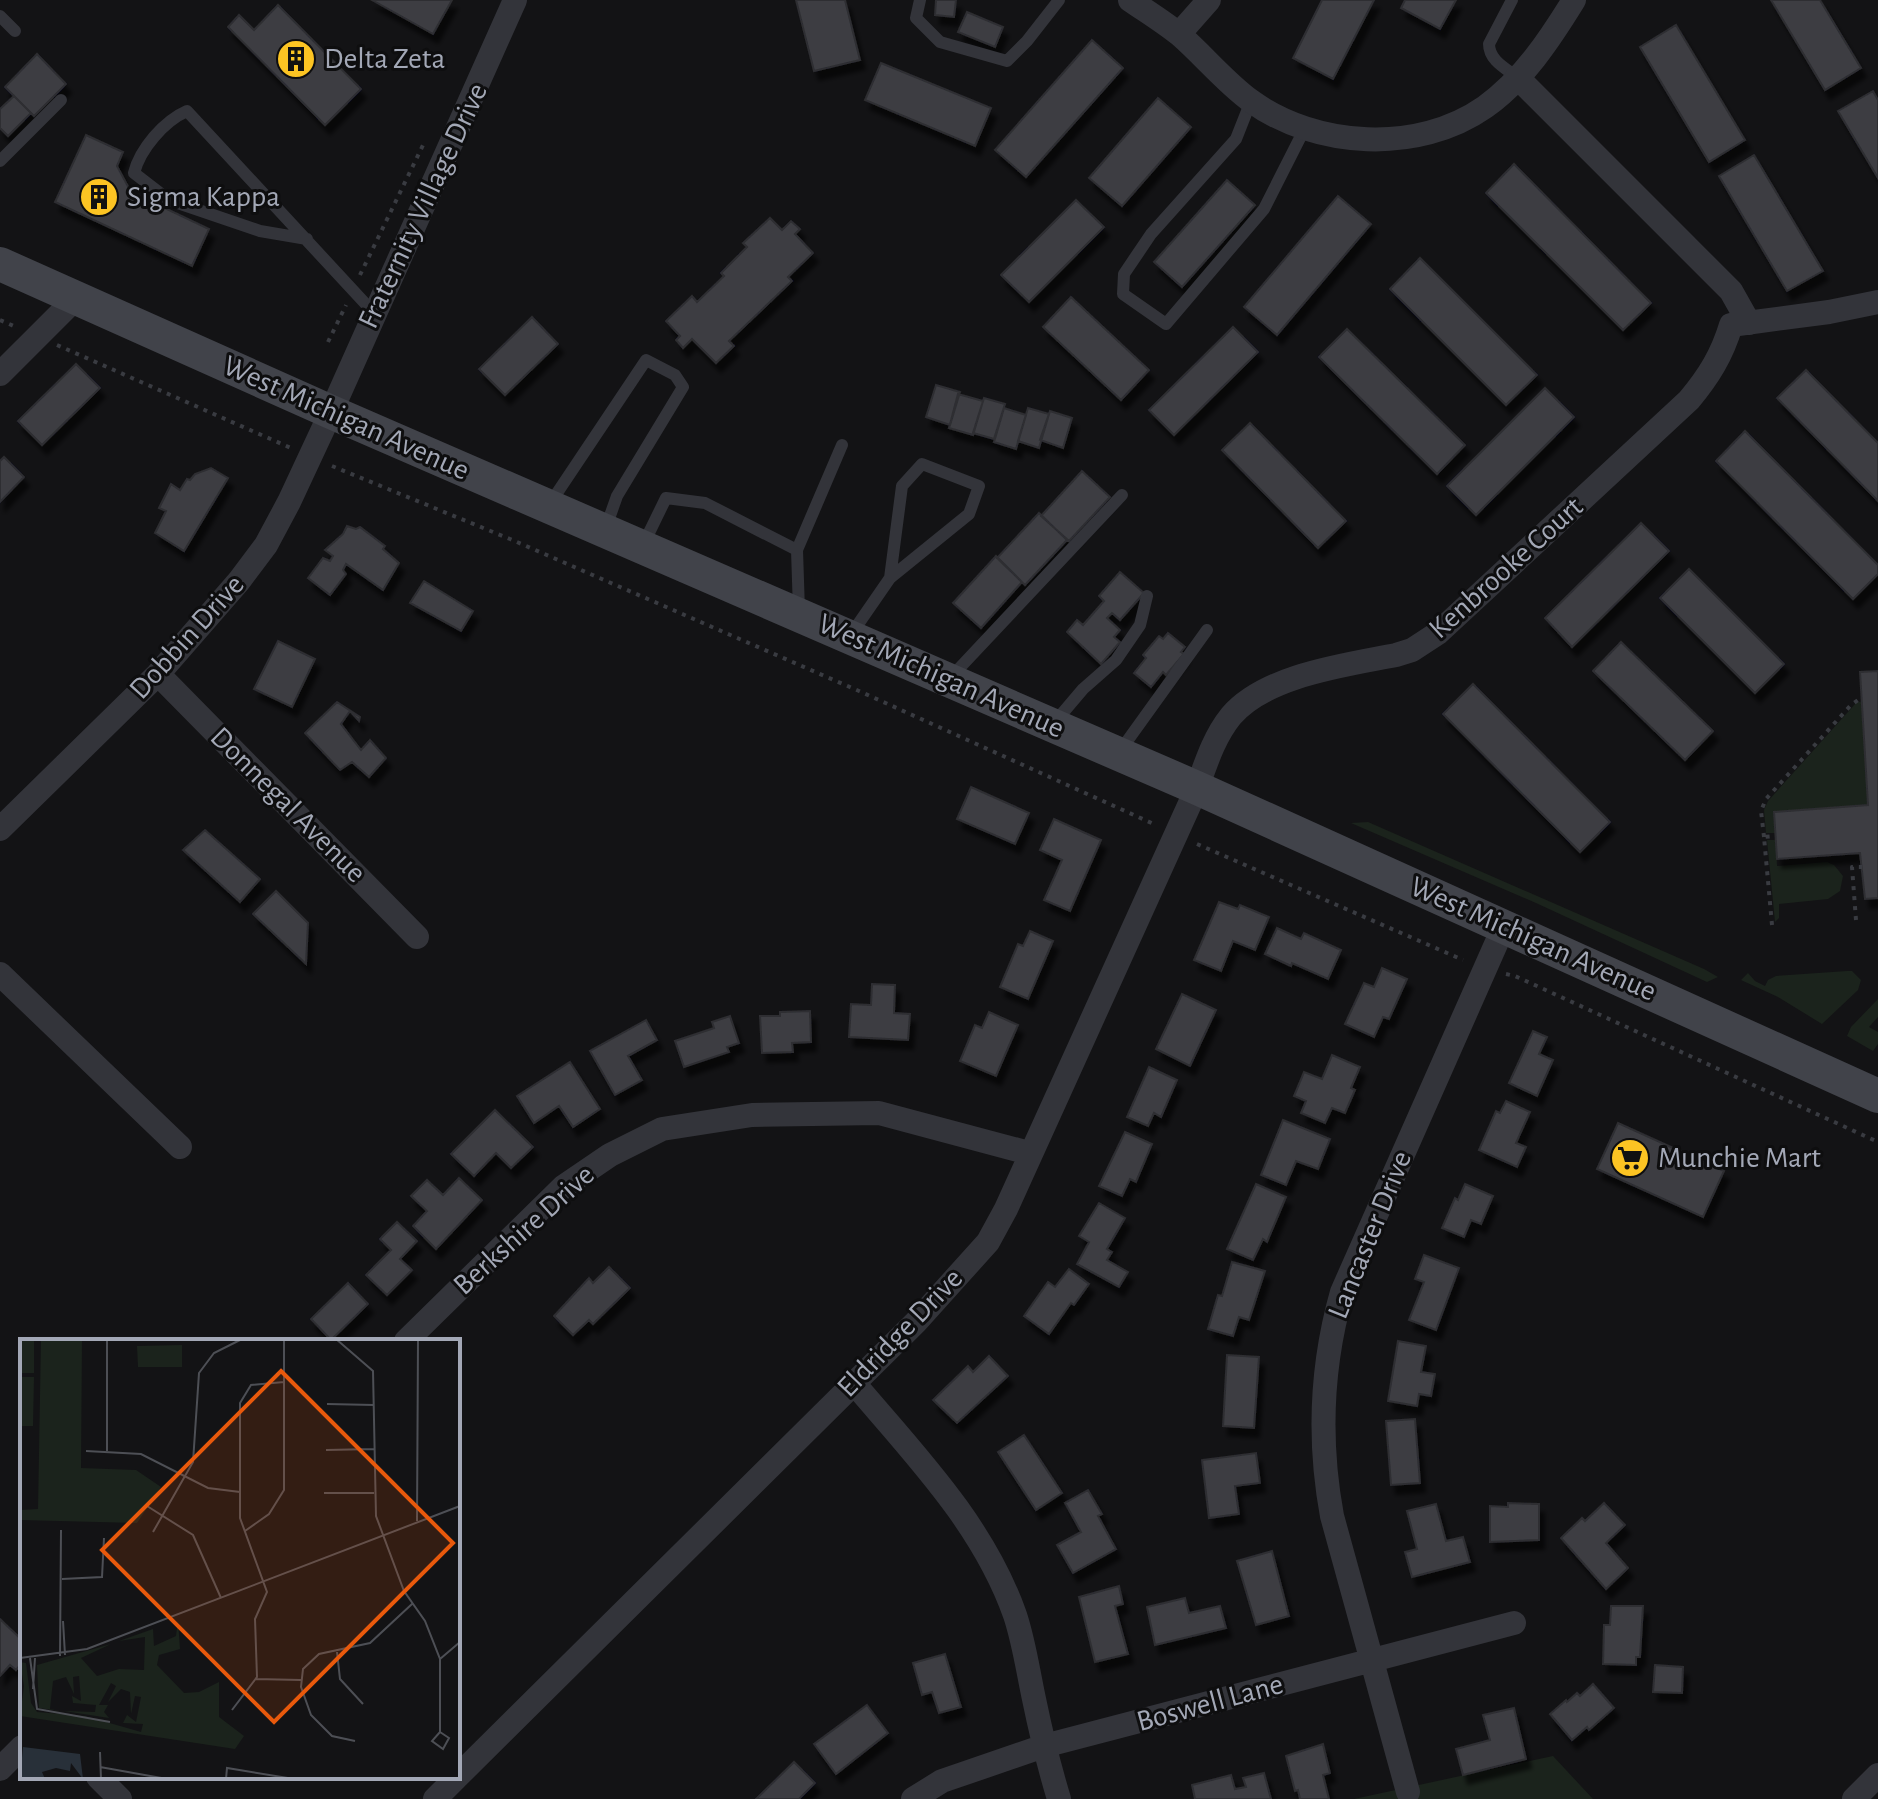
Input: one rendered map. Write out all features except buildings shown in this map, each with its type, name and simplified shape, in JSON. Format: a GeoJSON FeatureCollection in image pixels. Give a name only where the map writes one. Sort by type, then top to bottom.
{"type":"FeatureCollection","features":[{"type":"Feature","properties":{"kind":"street","name":"Fraternity Village Drive"},"geometry":{"type":"LineString","coordinates":[[331,412],[515,0]]}},
{"type":"Feature","properties":{"kind":"street"},"geometry":{"type":"LineString","coordinates":[[1130,0],[1179,34],[1251,101],[1286,122],[1329,135],[1376,139],[1447,128],[1486,106],[1517,77],[1551,36],[1574,0]]}},
{"type":"Feature","properties":{"kind":"street"},"geometry":{"type":"LineString","coordinates":[[1179,34],[1209,0]]}},
{"type":"Feature","properties":{"kind":"street"},"geometry":{"type":"LineString","coordinates":[[1517,77],[1731,291],[1749,323],[1878,302]]}},
{"type":"Feature","properties":{"kind":"street","name":"West Michigan Avenue"},"geometry":{"type":"LineString","coordinates":[[0,264],[331,412],[1118,753],[1878,1096]]}},
{"type":"Feature","properties":{"kind":"street"},"geometry":{"type":"LineString","coordinates":[[0,374],[76,298]]}},
{"type":"Feature","properties":{"kind":"street","name":"Kenbrooke Court"},"geometry":{"type":"LineString","coordinates":[[1197,788],[1219,733],[1246,703],[1296,677],[1396,655],[1412,650],[1438,633],[1689,400],[1709,376],[1722,353],[1731,325],[1749,323]]}},
{"type":"Feature","properties":{"kind":"street","name":"Dobbin Drive"},"geometry":{"type":"LineString","coordinates":[[0,829],[158,674],[239,581],[266,545],[331,412]]}},
{"type":"Feature","properties":{"kind":"street","name":"Donnegal Avenue"},"geometry":{"type":"LineString","coordinates":[[158,674],[417,937]]}},
{"type":"Feature","properties":{"kind":"street","name":"Eldridge Drive"},"geometry":{"type":"LineString","coordinates":[[460,1775],[916,1322],[988,1242],[1006,1209],[1197,788]]}},
{"type":"Feature","properties":{"kind":"street","name":"Lancaster Drive"},"geometry":{"type":"LineString","coordinates":[[1408,1792],[1332,1516],[1324,1476],[1323,1401],[1331,1329],[1342,1292],[1504,926]]}},
{"type":"Feature","properties":{"kind":"street"},"geometry":{"type":"LineString","coordinates":[[0,974],[180,1147]]}},
{"type":"Feature","properties":{"kind":"street","name":"Berkshire Drive"},"geometry":{"type":"LineString","coordinates":[[408,1339],[563,1187],[610,1155],[662,1129],[752,1115],[879,1113],[1029,1153]]}},
{"type":"Feature","properties":{"kind":"street"},"geometry":{"type":"LineString","coordinates":[[853,1382],[939,1483],[968,1522],[997,1571],[1015,1617],[1059,1799]]}},
{"type":"Feature","properties":{"kind":"street","name":"Boswell Lane"},"geometry":{"type":"LineString","coordinates":[[913,1799],[942,1781],[1044,1746],[1514,1623]]}},
{"type":"Feature","properties":{"kind":"street"},"geometry":{"type":"LineString","coordinates":[[0,1769],[20,1749]]}},
{"type":"Feature","properties":{"kind":"street"},"geometry":{"type":"LineString","coordinates":[[1854,1799],[1878,1775]]}},
{"type":"Feature","properties":{"kind":"street"},"geometry":{"type":"LineString","coordinates":[[100,1779],[120,1799]]}},
{"type":"Feature","properties":{"kind":"street","name":"Eldridge Drive"},"geometry":{"type":"LineString","coordinates":[[435,1799],[456,1779]]}},
{"type":"Feature","properties":{"kind":"lane"},"geometry":{"type":"LineString","coordinates":[[920,0],[916,18],[940,42],[1007,61],[1059,0]]}},
{"type":"Feature","properties":{"kind":"lane"},"geometry":{"type":"LineString","coordinates":[[1512,0],[1488,50],[1497,62],[1517,77]]}},
{"type":"Feature","properties":{"kind":"lane"},"geometry":{"type":"LineString","coordinates":[[0,16],[15,31]]}},
{"type":"Feature","properties":{"kind":"lane"},"geometry":{"type":"LineString","coordinates":[[0,161],[61,100]]}},
{"type":"Feature","properties":{"kind":"lane"},"geometry":{"type":"LineString","coordinates":[[1251,101],[1236,139],[1151,234],[1124,274],[1123,294],[1166,324],[1264,209],[1305,128]]}},
{"type":"Feature","properties":{"kind":"lane"},"geometry":{"type":"LineString","coordinates":[[307,239],[260,231],[169,200],[134,173],[137,161],[172,117],[187,111],[307,239],[374,313]]}},
{"type":"Feature","properties":{"kind":"lane"},"geometry":{"type":"LineString","coordinates":[[549,506],[646,360],[675,375],[683,387],[617,496],[605,530]]}},
{"type":"Feature","properties":{"kind":"lane"},"geometry":{"type":"LineString","coordinates":[[800,614],[797,550],[842,445]]}},
{"type":"Feature","properties":{"kind":"lane"},"geometry":{"type":"LineString","coordinates":[[850,636],[890,578],[969,514],[979,486],[922,464],[902,486],[890,578]]}},
{"type":"Feature","properties":{"kind":"lane"},"geometry":{"type":"LineString","coordinates":[[949,679],[1122,495]]}},
{"type":"Feature","properties":{"kind":"lane"},"geometry":{"type":"LineString","coordinates":[[642,546],[666,498],[705,503],[797,550]]}},
{"type":"Feature","properties":{"kind":"lane"},"geometry":{"type":"LineString","coordinates":[[1053,725],[1083,689],[1116,660],[1140,625],[1147,596]]}},
{"type":"Feature","properties":{"kind":"lane"},"geometry":{"type":"LineString","coordinates":[[1118,753],[1207,630]]}},
{"type":"Feature","properties":{"kind":"path"},"geometry":{"type":"LineString","coordinates":[[328,342],[426,139]]}},
{"type":"Feature","properties":{"kind":"path"},"geometry":{"type":"LineString","coordinates":[[0,320],[859,691],[1175,835],[1484,969],[1515,976],[1878,1142]]}},
{"type":"Feature","properties":{"kind":"path"},"geometry":{"type":"LineString","coordinates":[[1772,925],[1761,811],[1766,799],[1851,705],[1861,698]]}},
{"type":"Feature","properties":{"kind":"path"},"geometry":{"type":"LineString","coordinates":[[1764,837],[1775,836]]}},
{"type":"Feature","properties":{"kind":"path"},"geometry":{"type":"LineString","coordinates":[[1856,920],[1852,867],[1862,867]]}},
{"type":"Feature","properties":{"kind":"shaded area"},"geometry":{"type":"Polygon","coordinates":[[[1862,701],[1868,805],[1774,812],[1775,833],[1766,833],[1764,810],[1768,801],[1856,703],[1862,701]]]}},
{"type":"Feature","properties":{"kind":"shaded area"},"geometry":{"type":"Polygon","coordinates":[[[1368,822],[1718,977],[1707,982],[1351,823],[1368,822]]]}},
{"type":"Feature","properties":{"kind":"shaded area"},"geometry":{"type":"Polygon","coordinates":[[[1767,840],[1776,840],[1777,866],[1827,862],[1834,865],[1843,876],[1840,891],[1828,899],[1779,904],[1779,918],[1775,922],[1767,840]]]}},
{"type":"Feature","properties":{"kind":"shaded area"},"geometry":{"type":"Polygon","coordinates":[[[1852,971],[1861,980],[1858,990],[1822,1024],[1778,997],[1741,980],[1748,973],[1765,986],[1768,980],[1776,976],[1852,971]]]}},
{"type":"Feature","properties":{"kind":"shaded area"},"geometry":{"type":"Polygon","coordinates":[[[1878,999],[1878,1017],[1869,1027],[1878,1032],[1878,1044],[1873,1051],[1847,1036],[1851,1027],[1878,999]]]}},
{"type":"Feature","properties":{"kind":"shaded area"},"geometry":{"type":"Polygon","coordinates":[[[1553,1756],[1593,1799],[1354,1799],[1553,1756]]]}},
{"type":"Feature","properties":{"kind":"place","name":"Delta Zeta"},"geometry":{"type":"Point","coordinates":[296,59]}},
{"type":"Feature","properties":{"kind":"place","name":"Sigma Kappa"},"geometry":{"type":"Point","coordinates":[99,197]}},
{"type":"Feature","properties":{"kind":"place","name":"Munchie Mart"},"geometry":{"type":"Point","coordinates":[1630,1158]}}]}
